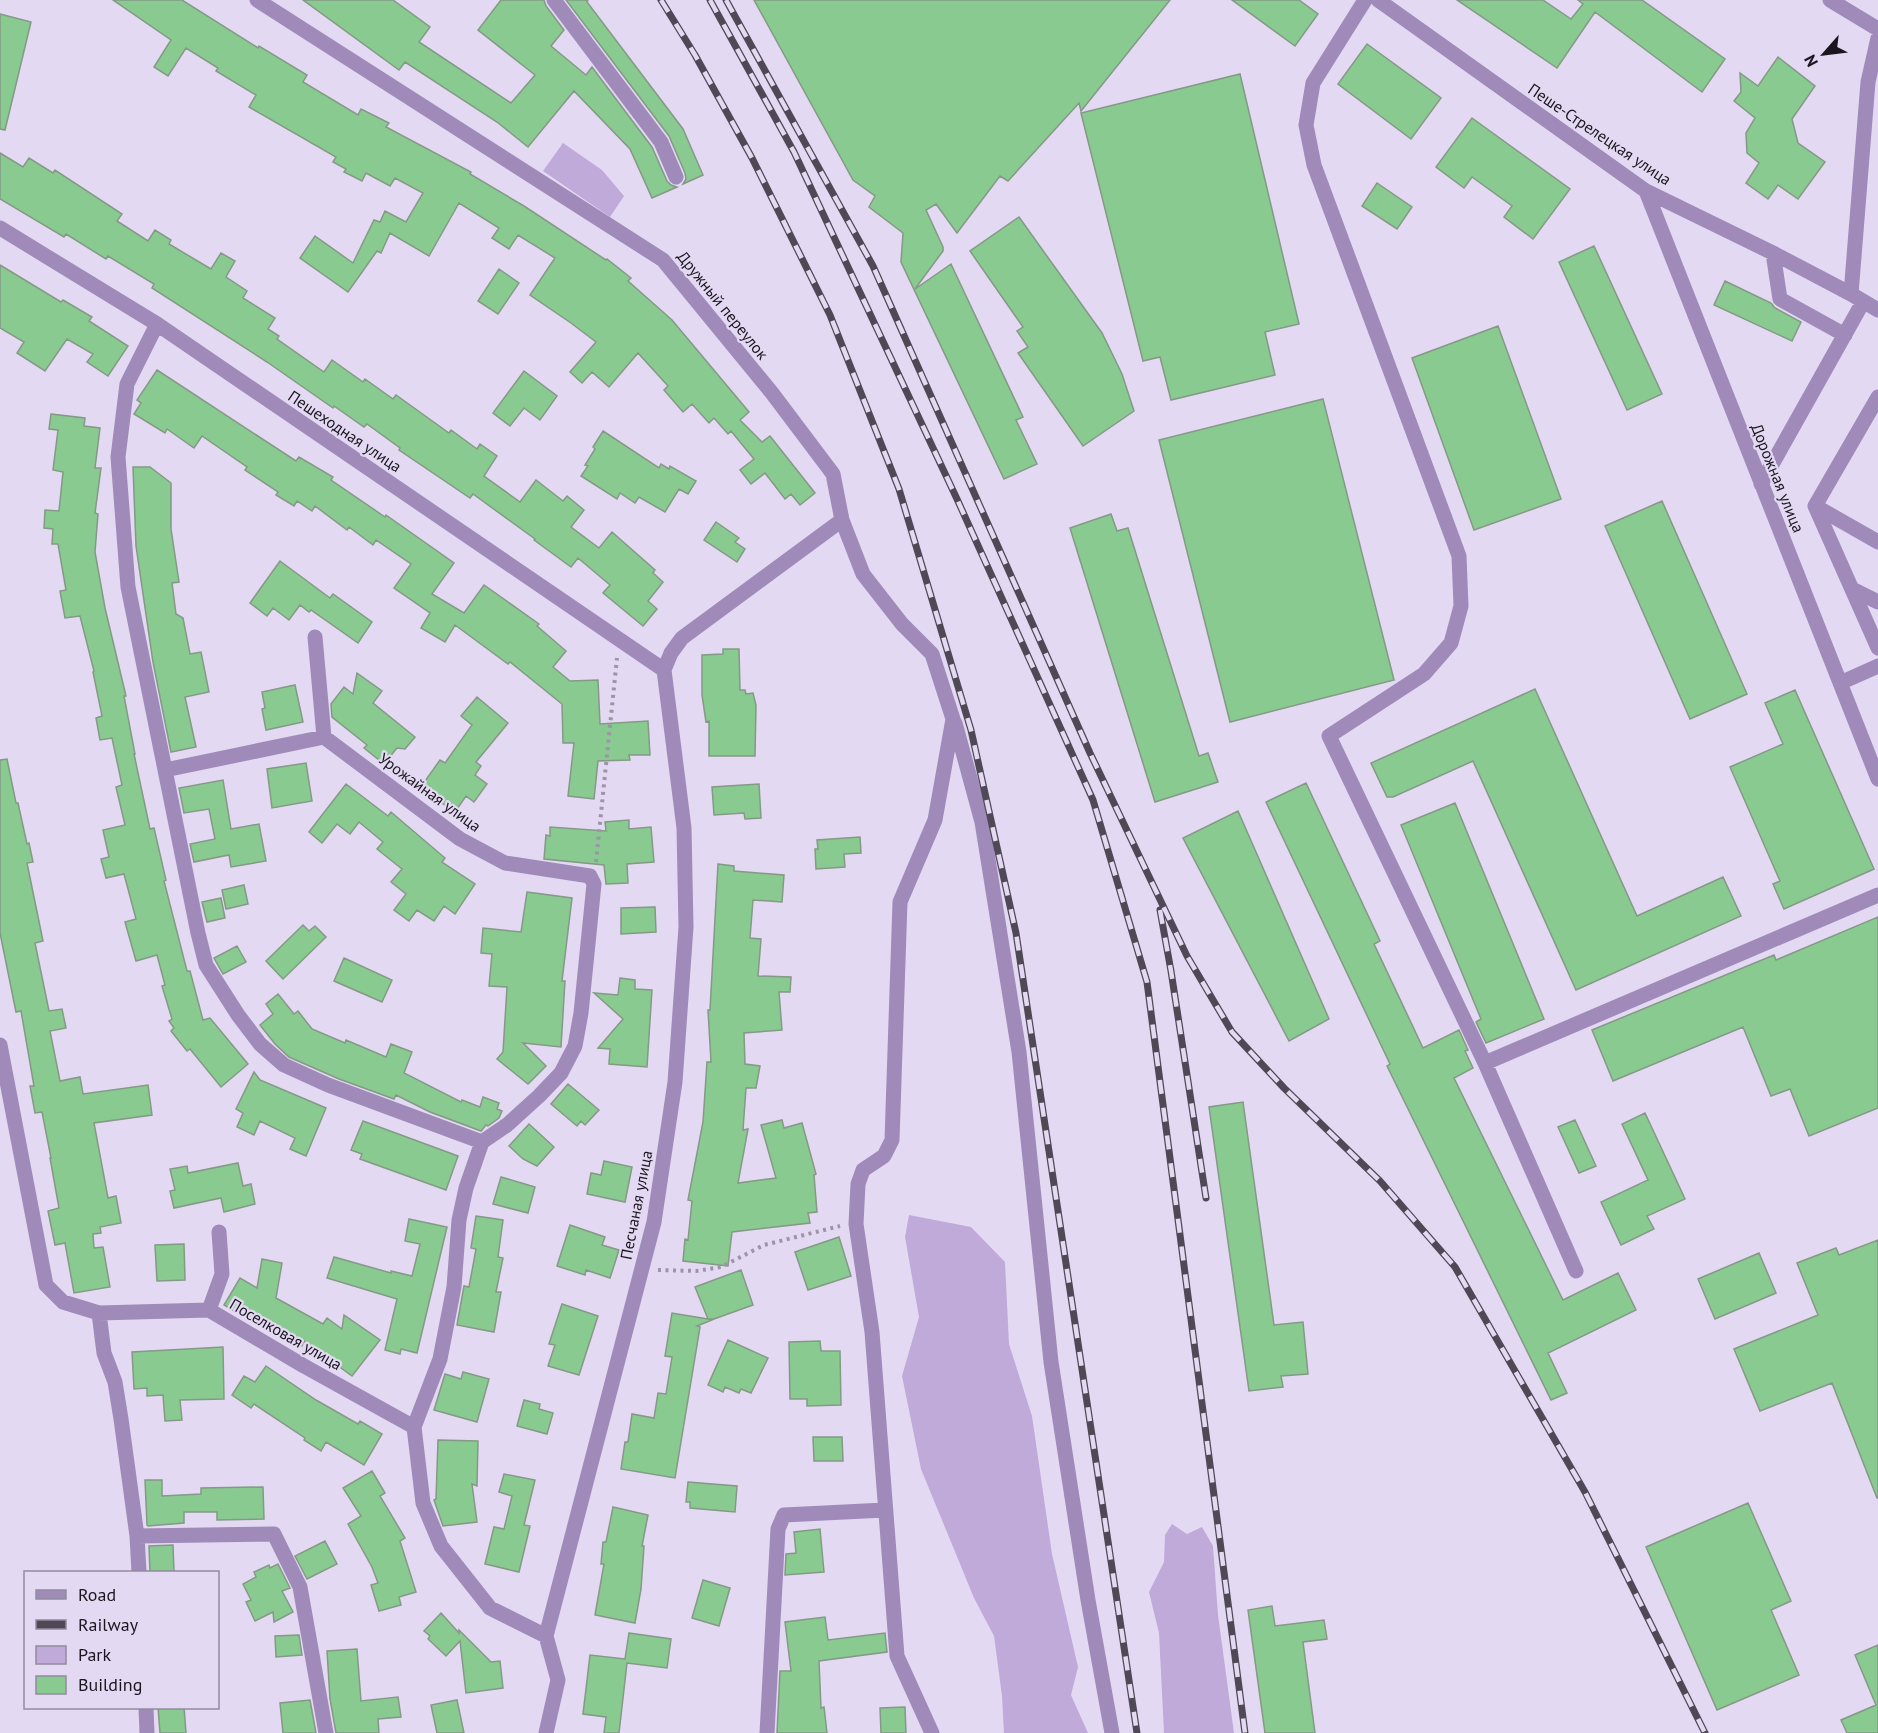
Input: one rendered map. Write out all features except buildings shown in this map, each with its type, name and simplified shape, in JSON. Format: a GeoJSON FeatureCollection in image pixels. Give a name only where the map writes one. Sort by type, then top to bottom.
{"type":"FeatureCollection","features":[{"type":"Feature","properties":{"kind":"street","name":"Дружный переулок"},"geometry":{"type":"LineString","coordinates":[[257,0],[663,260],[772,393],[833,474],[842,520],[863,574],[902,624],[932,654],[982,822],[1017,1041],[1051,1362],[1088,1600],[1112,1733]]}},
{"type":"Feature","properties":{"kind":"street"},"geometry":{"type":"LineString","coordinates":[[554,0],[661,142],[676,177]]}},
{"type":"Feature","properties":{"kind":"street"},"geometry":{"type":"LineString","coordinates":[[1365,0],[1313,83],[1306,125],[1314,165],[1459,556],[1461,606],[1451,643],[1424,674],[1329,736],[1485,1063],[1576,1272]]}},
{"type":"Feature","properties":{"kind":"street","name":"Пеше-Стрелецкая улица"},"geometry":{"type":"LineString","coordinates":[[1378,0],[1646,190],[1773,253],[1878,310]]}},
{"type":"Feature","properties":{"kind":"street"},"geometry":{"type":"LineString","coordinates":[[1830,0],[1878,29]]}},
{"type":"Feature","properties":{"kind":"street"},"geometry":{"type":"LineString","coordinates":[[1761,484],[1845,335],[1857,298],[1868,82],[1878,38]]}},
{"type":"Feature","properties":{"kind":"street","name":"Дорожная улица"},"geometry":{"type":"LineString","coordinates":[[1646,190],[1878,779]]}},
{"type":"Feature","properties":{"kind":"street","name":"Пешеходная улица"},"geometry":{"type":"LineString","coordinates":[[0,228],[157,324],[664,670]]}},
{"type":"Feature","properties":{"kind":"street"},"geometry":{"type":"LineString","coordinates":[[1773,253],[1780,299],[1845,335]]}},
{"type":"Feature","properties":{"kind":"street"},"geometry":{"type":"LineString","coordinates":[[157,324],[127,384],[118,457],[128,587],[206,965],[237,1015],[260,1044],[285,1065],[328,1085],[482,1142]]}},
{"type":"Feature","properties":{"kind":"street"},"geometry":{"type":"LineString","coordinates":[[1815,506],[1878,397]]}},
{"type":"Feature","properties":{"kind":"street"},"geometry":{"type":"LineString","coordinates":[[1815,506],[1878,542]]}},
{"type":"Feature","properties":{"kind":"street"},"geometry":{"type":"LineString","coordinates":[[1815,506],[1878,648]]}},
{"type":"Feature","properties":{"kind":"street"},"geometry":{"type":"LineString","coordinates":[[664,670],[671,653],[682,638],[842,520]]}},
{"type":"Feature","properties":{"kind":"street"},"geometry":{"type":"LineString","coordinates":[[1852,589],[1878,602]]}},
{"type":"Feature","properties":{"kind":"street"},"geometry":{"type":"LineString","coordinates":[[165,770],[324,737],[315,637]]}},
{"type":"Feature","properties":{"kind":"street"},"geometry":{"type":"LineString","coordinates":[[1840,683],[1878,666]]}},
{"type":"Feature","properties":{"kind":"street","name":"Песчаная улица"},"geometry":{"type":"LineString","coordinates":[[546,1733],[558,1680],[546,1636],[654,1222],[675,1082],[686,927],[684,828],[664,670]]}},
{"type":"Feature","properties":{"kind":"street"},"geometry":{"type":"LineString","coordinates":[[932,1733],[897,1656],[872,1332],[856,1224],[858,1184],[863,1170],[884,1156],[892,1140],[900,902],[935,820],[953,719]]}},
{"type":"Feature","properties":{"kind":"street","name":"Урожайная улица"},"geometry":{"type":"LineString","coordinates":[[324,737],[460,839],[505,863],[590,876]]}},
{"type":"Feature","properties":{"kind":"street"},"geometry":{"type":"LineString","coordinates":[[546,1636],[490,1608],[441,1546],[423,1503],[414,1427],[440,1359],[454,1287],[459,1220],[466,1188],[482,1142],[507,1125],[539,1096],[561,1073],[575,1046],[581,1013],[594,884],[590,876]]}},
{"type":"Feature","properties":{"kind":"street"},"geometry":{"type":"LineString","coordinates":[[1485,1063],[1878,895]]}},
{"type":"Feature","properties":{"kind":"street","name":"Поселковая улица"},"geometry":{"type":"LineString","coordinates":[[0,1045],[46,1286],[63,1302],[99,1313],[209,1310],[414,1427]]}},
{"type":"Feature","properties":{"kind":"street"},"geometry":{"type":"LineString","coordinates":[[209,1310],[222,1274],[219,1232]]}},
{"type":"Feature","properties":{"kind":"street"},"geometry":{"type":"LineString","coordinates":[[99,1313],[104,1353],[115,1382],[118,1401],[137,1536],[139,1571]]}},
{"type":"Feature","properties":{"kind":"street"},"geometry":{"type":"LineString","coordinates":[[767,1733],[778,1529],[784,1515],[885,1510]]}},
{"type":"Feature","properties":{"kind":"street"},"geometry":{"type":"LineString","coordinates":[[137,1536],[274,1534],[300,1587],[326,1733]]}},
{"type":"Feature","properties":{"kind":"street"},"geometry":{"type":"LineString","coordinates":[[146,1709],[147,1733]]}},
{"type":"Feature","properties":{"kind":"path"},"geometry":{"type":"LineString","coordinates":[[590,876],[596,861],[620,640]]}},
{"type":"Feature","properties":{"kind":"path"},"geometry":{"type":"LineString","coordinates":[[641,1270],[696,1271],[721,1267],[764,1245],[832,1227],[856,1224]]}},
{"type":"Feature","properties":{"kind":"green space"},"geometry":{"type":"Polygon","coordinates":[[[563,143],[602,170],[624,196],[610,217],[543,171],[563,143]]]}},
{"type":"Feature","properties":{"kind":"green space"},"geometry":{"type":"Polygon","coordinates":[[[909,1215],[971,1227],[1005,1262],[1009,1344],[1032,1416],[1052,1554],[1078,1667],[1071,1695],[1088,1733],[1004,1733],[1002,1696],[994,1636],[974,1598],[921,1469],[902,1376],[919,1317],[905,1237],[909,1215]]]}},
{"type":"Feature","properties":{"kind":"green space"},"geometry":{"type":"Polygon","coordinates":[[[1172,1524],[1187,1534],[1202,1527],[1213,1546],[1218,1615],[1234,1733],[1164,1733],[1159,1633],[1149,1592],[1164,1562],[1165,1535],[1172,1524]]]}},
{"type":"Feature","properties":{"kind":"railway"},"geometry":{"type":"LineString","coordinates":[[661,0],[695,55],[752,158],[830,315],[899,489],[971,730],[1016,933],[1137,1733]]}},
{"type":"Feature","properties":{"kind":"railway"},"geometry":{"type":"LineString","coordinates":[[710,0],[794,152],[957,499],[1093,800],[1147,982],[1245,1733]]}},
{"type":"Feature","properties":{"kind":"railway"},"geometry":{"type":"LineString","coordinates":[[726,0],[873,266],[1090,753],[1187,956],[1232,1032],[1284,1088],[1380,1181],[1455,1267],[1585,1492],[1705,1733]]}},
{"type":"Feature","properties":{"kind":"railway"},"geometry":{"type":"LineString","coordinates":[[1160,910],[1206,1198]]}}]}
